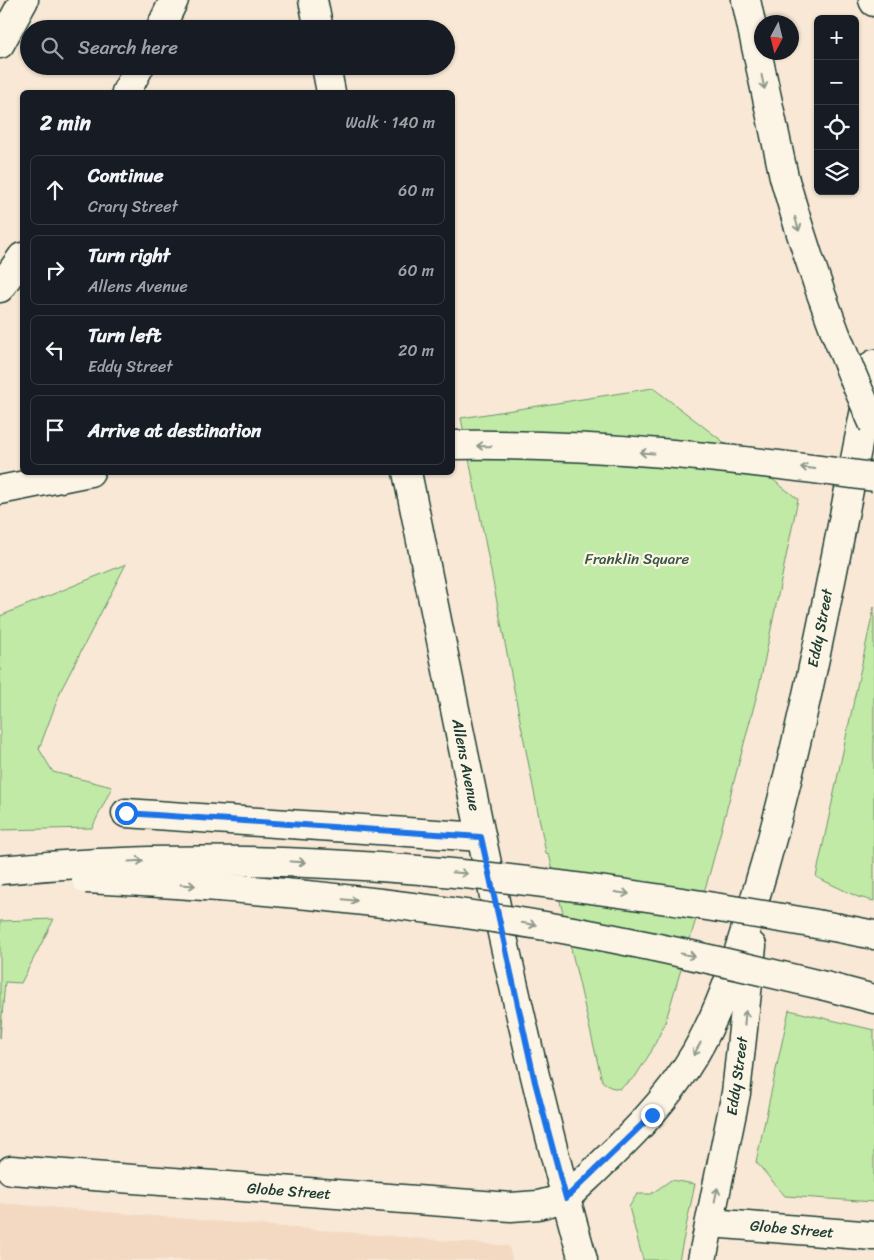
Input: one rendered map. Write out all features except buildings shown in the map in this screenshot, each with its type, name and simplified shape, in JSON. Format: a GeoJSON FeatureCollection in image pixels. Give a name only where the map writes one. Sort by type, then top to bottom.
{"type":"FeatureCollection","features":[{"type":"Feature","properties":{"kind":"main road"},"geometry":{"type":"LineString","coordinates":[[0,44],[24,0]]}},
{"type":"Feature","properties":{"kind":"main road"},"geometry":{"type":"LineString","coordinates":[[164,20],[174,0]]}},
{"type":"Feature","properties":{"kind":"main road"},"geometry":{"type":"LineString","coordinates":[[313,0],[317,20]]}},
{"type":"Feature","properties":{"kind":"main road"},"geometry":{"type":"LineString","coordinates":[[746,0],[784,177],[814,278],[830,324],[874,424]]}},
{"type":"Feature","properties":{"kind":"main road"},"geometry":{"type":"LineString","coordinates":[[127,90],[135,75]]}},
{"type":"Feature","properties":{"kind":"main road"},"geometry":{"type":"LineString","coordinates":[[328,75],[331,90]]}},
{"type":"Feature","properties":{"kind":"main road"},"geometry":{"type":"LineString","coordinates":[[0,288],[20,260]]}},
{"type":"Feature","properties":{"kind":"main road","name":"Eddy Street"},"geometry":{"type":"LineString","coordinates":[[566,1198],[652,1115],[696,1052],[732,970],[777,821],[807,694],[874,364]]}},
{"type":"Feature","properties":{"kind":"main road"},"geometry":{"type":"LineString","coordinates":[[455,446],[529,447],[669,455],[874,477]]}},
{"type":"Feature","properties":{"kind":"main road"},"geometry":{"type":"LineString","coordinates":[[0,490],[75,475]]}},
{"type":"Feature","properties":{"kind":"main road","name":"Allens Avenue"},"geometry":{"type":"LineString","coordinates":[[408,475],[481,837],[536,1090],[582,1260]]}},
{"type":"Feature","properties":{"kind":"main road"},"geometry":{"type":"LineString","coordinates":[[126,813],[481,837]]}},
{"type":"Feature","properties":{"kind":"main road"},"geometry":{"type":"LineString","coordinates":[[0,870],[139,860],[207,860],[397,868],[495,877],[626,893],[874,935]]}},
{"type":"Feature","properties":{"kind":"main road"},"geometry":{"type":"LineString","coordinates":[[0,875],[245,889],[428,909],[546,927],[639,944],[874,999]]}},
{"type":"Feature","properties":{"kind":"main road","name":"Eddy Street"},"geometry":{"type":"LineString","coordinates":[[702,1260],[741,1059],[757,889]]}},
{"type":"Feature","properties":{"kind":"main road","name":"Globe Street"},"geometry":{"type":"LineString","coordinates":[[11,1170],[511,1207],[538,1205],[566,1198]]}},
{"type":"Feature","properties":{"kind":"main road","name":"Globe Street"},"geometry":{"type":"LineString","coordinates":[[710,1223],[874,1236]]}},
{"type":"Feature","properties":{"kind":"shaded area"},"geometry":{"type":"Polygon","coordinates":[[[0,1203],[509,1246],[512,1260],[0,1260],[0,1203]]]}},
{"type":"Feature","properties":{"kind":"green space","name":"Franklin Square"},"geometry":{"type":"Polygon","coordinates":[[[653,388],[798,499],[759,687],[710,872],[665,1023],[651,1052],[635,1077],[619,1089],[610,1087],[602,1081],[549,854],[546,853],[461,418],[653,388]]]}},
{"type":"Feature","properties":{"kind":"green space"},"geometry":{"type":"Polygon","coordinates":[[[126,564],[61,690],[39,749],[53,772],[112,787],[92,828],[0,830],[0,616],[126,564]]]}},
{"type":"Feature","properties":{"kind":"green space"},"geometry":{"type":"Polygon","coordinates":[[[874,607],[874,901],[858,897],[816,877],[874,607]]]}},
{"type":"Feature","properties":{"kind":"green space"},"geometry":{"type":"Polygon","coordinates":[[[54,919],[21,983],[5,982],[0,1038],[0,921],[54,919]]]}},
{"type":"Feature","properties":{"kind":"green space"},"geometry":{"type":"Polygon","coordinates":[[[789,1010],[874,1030],[874,1202],[785,1196],[756,1162],[789,1010]]]}},
{"type":"Feature","properties":{"kind":"green space"},"geometry":{"type":"Polygon","coordinates":[[[671,1180],[695,1184],[679,1260],[643,1260],[629,1207],[637,1194],[651,1194],[671,1180]]]}},
{"type":"Feature","properties":{"kind":"route"},"geometry":{"type":"LineString","coordinates":[[126,813],[481,837],[505,954],[535,1082],[566,1198],[652,1115]]}}]}
